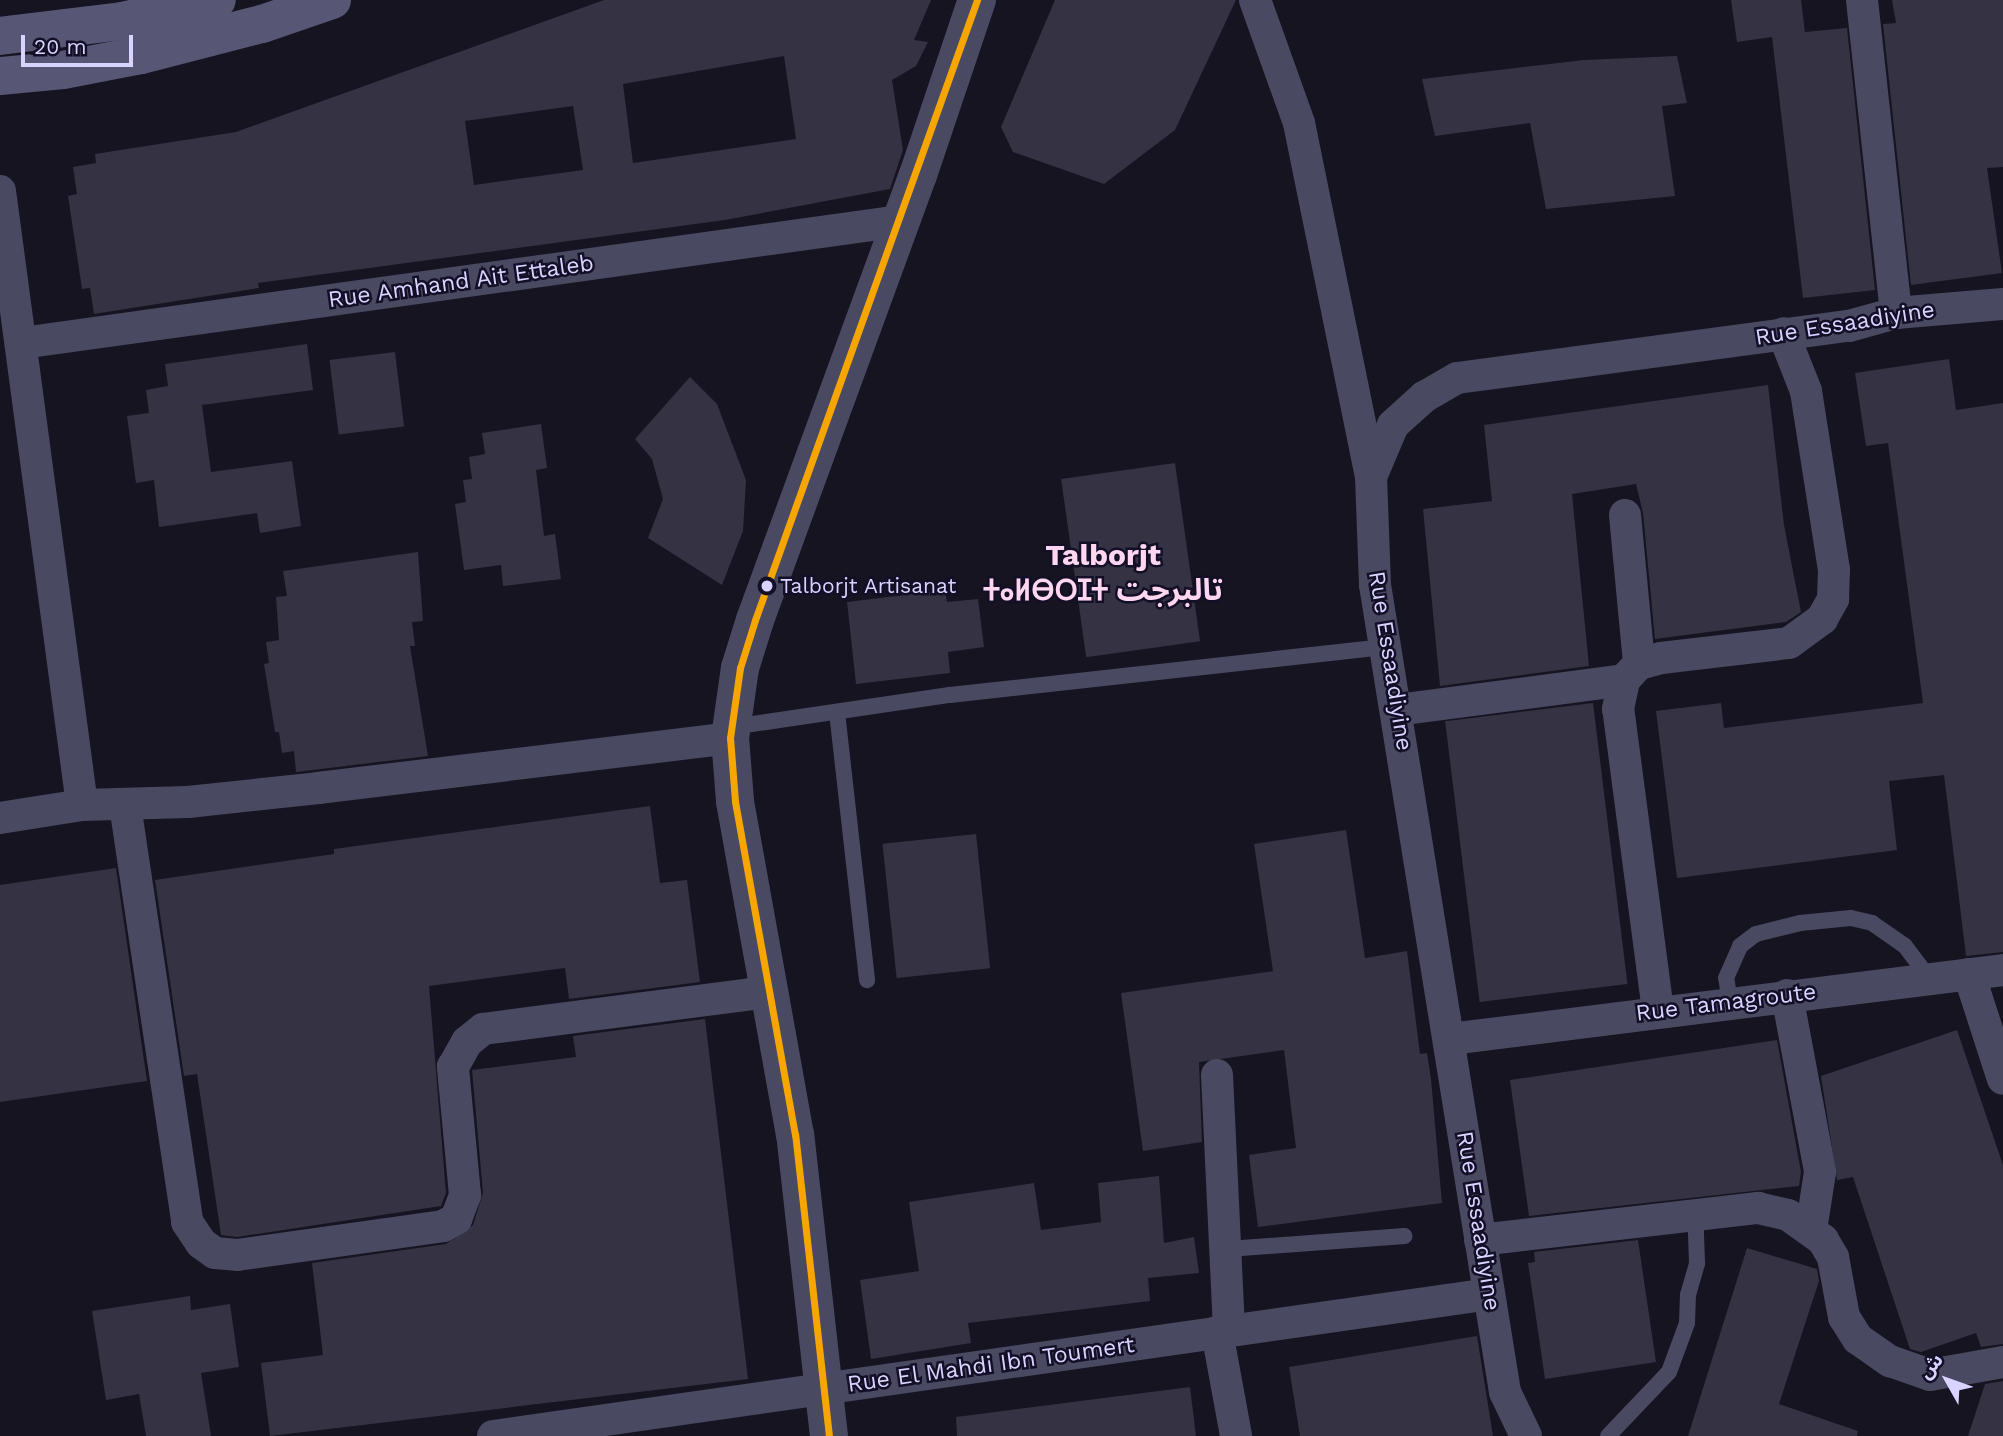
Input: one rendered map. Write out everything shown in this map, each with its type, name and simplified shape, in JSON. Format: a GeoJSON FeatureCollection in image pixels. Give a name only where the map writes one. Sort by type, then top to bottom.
{"type":"FeatureCollection","features":[{"type":"Feature","properties":{"kind":"main road"},"geometry":{"type":"LineString","coordinates":[[0,36],[120,10],[217,0]]}},
{"type":"Feature","properties":{"kind":"main road"},"geometry":{"type":"LineString","coordinates":[[0,76],[63,70],[141,55],[332,0]]}},
{"type":"Feature","properties":{"kind":"street"},"geometry":{"type":"LineString","coordinates":[[829,1436],[795,1135],[735,801],[731,733],[740,668],[755,620],[977,0]]}},
{"type":"Feature","properties":{"kind":"street"},"geometry":{"type":"LineString","coordinates":[[1255,0],[1299,123],[1371,477]]}},
{"type":"Feature","properties":{"kind":"street"},"geometry":{"type":"LineString","coordinates":[[1862,0],[1896,313]]}},
{"type":"Feature","properties":{"kind":"street"},"geometry":{"type":"LineString","coordinates":[[0,191],[82,805]]}},
{"type":"Feature","properties":{"kind":"street","name":"Rue Amhand Ait Ettaleb"},"geometry":{"type":"LineString","coordinates":[[22,343],[900,221]]}},
{"type":"Feature","properties":{"kind":"street","name":"Rue Essaadiyine"},"geometry":{"type":"LineString","coordinates":[[1525,1436],[1504,1392],[1450,1039],[1375,585],[1371,477],[1393,425],[1424,397],[1457,378],[1849,326],[1896,313],[2003,304]]}},
{"type":"Feature","properties":{"kind":"street"},"geometry":{"type":"LineString","coordinates":[[1397,710],[1632,672],[1789,643],[1822,619],[1833,599],[1834,570],[1806,391],[1783,333]]}},
{"type":"Feature","properties":{"kind":"street"},"geometry":{"type":"LineString","coordinates":[[1625,515],[1632,672],[1618,709],[1658,1011]]}},
{"type":"Feature","properties":{"kind":"street"},"geometry":{"type":"LineString","coordinates":[[0,818],[82,805],[125,805],[318,788],[731,733]]}},
{"type":"Feature","properties":{"kind":"street"},"geometry":{"type":"LineString","coordinates":[[125,805],[187,1222],[201,1244],[215,1253],[237,1255],[443,1226],[456,1219],[465,1195],[453,1067],[467,1042],[483,1029],[768,992]]}},
{"type":"Feature","properties":{"kind":"street","name":"Rue Tamagroute"},"geometry":{"type":"LineString","coordinates":[[1450,1039],[2003,970]]}},
{"type":"Feature","properties":{"kind":"street"},"geometry":{"type":"LineString","coordinates":[[1969,974],[2003,1079]]}},
{"type":"Feature","properties":{"kind":"street"},"geometry":{"type":"LineString","coordinates":[[1787,995],[1820,1172],[1811,1230]]}},
{"type":"Feature","properties":{"kind":"street"},"geometry":{"type":"LineString","coordinates":[[1217,1076],[1228,1249],[1223,1331],[1236,1436]]}},
{"type":"Feature","properties":{"kind":"street"},"geometry":{"type":"LineString","coordinates":[[1480,1240],[1758,1208],[1788,1215],[1811,1230],[1833,1257],[1844,1317],[1858,1339],[1890,1362],[1930,1375],[2003,1362]]}},
{"type":"Feature","properties":{"kind":"street","name":"Rue El Mahdi Ibn Toumert"},"geometry":{"type":"LineString","coordinates":[[493,1436],[1489,1294]]}},
{"type":"Feature","properties":{"kind":"lane"},"geometry":{"type":"LineString","coordinates":[[731,733],[837,712],[1054,682],[1386,647]]}},
{"type":"Feature","properties":{"kind":"lane"},"geometry":{"type":"LineString","coordinates":[[837,712],[867,980]]}},
{"type":"Feature","properties":{"kind":"lane"},"geometry":{"type":"LineString","coordinates":[[1730,1002],[1726,978],[1740,946],[1756,934],[1800,923],[1851,918],[1872,923],[1905,946],[1929,978]]}},
{"type":"Feature","properties":{"kind":"lane"},"geometry":{"type":"LineString","coordinates":[[1608,1436],[1669,1371],[1687,1322],[1688,1295],[1697,1263],[1696,1227],[1690,1215]]}},
{"type":"Feature","properties":{"kind":"lane"},"geometry":{"type":"LineString","coordinates":[[1228,1249],[1405,1236]]}},
{"type":"Feature","properties":{"kind":"building"},"geometry":{"type":"Polygon","coordinates":[[[604,0],[931,0],[914,40],[928,42],[916,66],[892,80],[903,150],[890,189],[725,220],[258,283],[259,288],[94,314],[90,288],[82,289],[68,196],[77,194],[73,167],[96,163],[95,154],[236,132],[604,0]],[[784,56],[623,84],[633,163],[796,139],[784,56]],[[573,106],[465,121],[474,185],[583,170],[573,106]]]}},
{"type":"Feature","properties":{"kind":"building"},"geometry":{"type":"Polygon","coordinates":[[[1055,0],[1236,0],[1175,130],[1104,184],[1013,152],[1001,127],[1055,0]]]}},
{"type":"Feature","properties":{"kind":"building"},"geometry":{"type":"Polygon","coordinates":[[[1731,0],[1801,0],[1805,32],[1847,28],[1875,290],[1803,298],[1772,37],[1737,42],[1731,0]]]}},
{"type":"Feature","properties":{"kind":"building"},"geometry":{"type":"Polygon","coordinates":[[[1892,0],[2003,0],[2003,167],[1987,168],[2002,273],[1911,285],[1883,24],[1896,23],[1892,0]]]}},
{"type":"Feature","properties":{"kind":"building"},"geometry":{"type":"Polygon","coordinates":[[[1677,56],[1687,103],[1662,106],[1675,196],[1546,209],[1530,123],[1435,136],[1422,79],[1584,60],[1677,56]]]}},
{"type":"Feature","properties":{"kind":"building"},"geometry":{"type":"Polygon","coordinates":[[[307,344],[313,390],[202,405],[211,472],[292,461],[301,526],[260,533],[257,513],[159,527],[154,480],[136,483],[127,416],[149,413],[146,390],[168,386],[165,364],[307,344]]]}},
{"type":"Feature","properties":{"kind":"building"},"geometry":{"type":"Polygon","coordinates":[[[395,352],[404,426],[339,434],[329,360],[395,352]]]}},
{"type":"Feature","properties":{"kind":"building"},"geometry":{"type":"Polygon","coordinates":[[[1949,359],[1956,410],[2003,403],[2003,952],[1966,956],[1944,775],[1889,781],[1897,850],[1677,878],[1656,711],[1721,703],[1724,728],[1923,703],[1888,443],[1866,446],[1855,373],[1949,359]]]}},
{"type":"Feature","properties":{"kind":"building"},"geometry":{"type":"Polygon","coordinates":[[[690,377],[717,404],[746,480],[743,531],[722,585],[648,538],[663,499],[652,459],[635,439],[690,377]]]}},
{"type":"Feature","properties":{"kind":"building"},"geometry":{"type":"Polygon","coordinates":[[[1768,385],[1784,525],[1801,612],[1786,622],[1655,639],[1643,513],[1636,484],[1572,494],[1589,666],[1440,686],[1423,509],[1492,501],[1484,425],[1768,385]]]}},
{"type":"Feature","properties":{"kind":"building"},"geometry":{"type":"Polygon","coordinates":[[[541,424],[547,468],[536,470],[544,536],[555,534],[561,579],[503,586],[501,565],[464,570],[455,504],[466,502],[463,480],[472,479],[469,457],[485,454],[482,433],[541,424]]]}},
{"type":"Feature","properties":{"kind":"building"},"geometry":{"type":"Polygon","coordinates":[[[1175,463],[1200,641],[1086,657],[1061,479],[1175,463]]]}},
{"type":"Feature","properties":{"kind":"building"},"geometry":{"type":"Polygon","coordinates":[[[418,552],[423,621],[412,622],[415,646],[410,646],[428,756],[296,772],[294,751],[282,753],[279,732],[275,732],[264,664],[269,663],[266,642],[279,640],[276,597],[287,596],[283,571],[418,552]]]}},
{"type":"Feature","properties":{"kind":"building"},"geometry":{"type":"Polygon","coordinates":[[[945,590],[947,602],[978,599],[984,647],[948,652],[950,673],[856,684],[847,602],[945,590]]]}},
{"type":"Feature","properties":{"kind":"building"},"geometry":{"type":"Polygon","coordinates":[[[1593,703],[1627,984],[1480,1002],[1445,721],[1593,703]]]}},
{"type":"Feature","properties":{"kind":"building"},"geometry":{"type":"Polygon","coordinates":[[[650,806],[660,883],[687,880],[700,982],[569,999],[565,968],[429,986],[446,1193],[441,1206],[237,1237],[221,1235],[197,1074],[184,1076],[155,880],[334,854],[334,849],[650,806]]]}},
{"type":"Feature","properties":{"kind":"building"},"geometry":{"type":"Polygon","coordinates":[[[1346,830],[1365,958],[1407,951],[1420,1054],[1427,1053],[1431,1079],[1442,1203],[1258,1227],[1249,1155],[1296,1148],[1284,1050],[1199,1062],[1202,1142],[1143,1151],[1121,993],[1273,971],[1254,844],[1346,830]]]}},
{"type":"Feature","properties":{"kind":"building"},"geometry":{"type":"Polygon","coordinates":[[[976,834],[990,968],[897,978],[883,844],[976,834]]]}},
{"type":"Feature","properties":{"kind":"building"},"geometry":{"type":"Polygon","coordinates":[[[116,868],[147,1081],[0,1102],[0,885],[116,868]]]}},
{"type":"Feature","properties":{"kind":"building"},"geometry":{"type":"Polygon","coordinates":[[[705,1019],[748,1379],[270,1436],[261,1363],[323,1355],[312,1263],[446,1244],[473,1225],[483,1193],[472,1070],[576,1057],[573,1036],[705,1019]]]}},
{"type":"Feature","properties":{"kind":"building"},"geometry":{"type":"Polygon","coordinates":[[[1957,1030],[2003,1165],[2003,1344],[1981,1347],[1976,1333],[1921,1352],[1910,1349],[1853,1177],[1837,1180],[1821,1076],[1957,1030]]]}},
{"type":"Feature","properties":{"kind":"building"},"geometry":{"type":"Polygon","coordinates":[[[1777,1040],[1801,1172],[1799,1186],[1529,1216],[1510,1080],[1777,1040]]]}},
{"type":"Feature","properties":{"kind":"building"},"geometry":{"type":"Polygon","coordinates":[[[1159,1176],[1164,1243],[1194,1237],[1199,1273],[1148,1278],[1150,1301],[968,1323],[971,1343],[871,1359],[860,1280],[919,1271],[909,1202],[1034,1183],[1041,1230],[1101,1222],[1098,1183],[1159,1176]]]}},
{"type":"Feature","properties":{"kind":"building"},"geometry":{"type":"Polygon","coordinates":[[[1638,1240],[1656,1362],[1545,1379],[1528,1263],[1535,1262],[1534,1252],[1638,1240]]]}},
{"type":"Feature","properties":{"kind":"building"},"geometry":{"type":"Polygon","coordinates":[[[1747,1248],[1817,1269],[1819,1281],[1779,1404],[1858,1431],[1857,1436],[1688,1436],[1747,1248]]]}},
{"type":"Feature","properties":{"kind":"building"},"geometry":{"type":"Polygon","coordinates":[[[190,1296],[191,1310],[230,1304],[239,1367],[201,1373],[211,1436],[146,1436],[139,1394],[106,1400],[92,1311],[190,1296]]]}},
{"type":"Feature","properties":{"kind":"building"},"geometry":{"type":"Polygon","coordinates":[[[1477,1336],[1493,1436],[1300,1436],[1289,1367],[1477,1336]]]}},
{"type":"Feature","properties":{"kind":"building"},"geometry":{"type":"Polygon","coordinates":[[[2003,1381],[2003,1436],[1968,1436],[1985,1384],[2003,1381]]]}},
{"type":"Feature","properties":{"kind":"building"},"geometry":{"type":"Polygon","coordinates":[[[1190,1387],[1196,1436],[957,1436],[956,1417],[1190,1387]]]}},
{"type":"Feature","properties":{"kind":"transit line"},"geometry":{"type":"LineString","coordinates":[[829,1436],[795,1135],[735,801],[730,738],[740,668],[755,620],[977,0]]}},
{"type":"Feature","properties":{"kind":"place","name":"Talborjt Artisanat"},"geometry":{"type":"Point","coordinates":[767,586]}},
{"type":"Feature","properties":{"kind":"district","name":"Talborjt ⵜⴰⵍⴱⵔⵊⵜ تالبرجت"},"geometry":{"type":"Point","coordinates":[1103,572]}}]}
